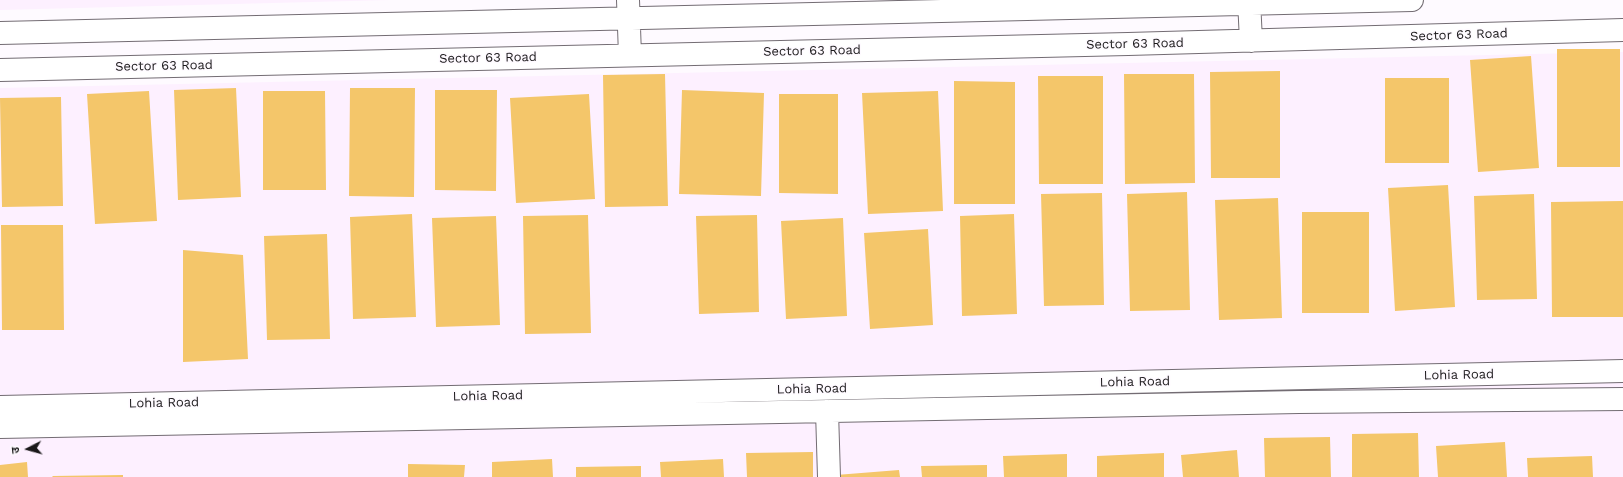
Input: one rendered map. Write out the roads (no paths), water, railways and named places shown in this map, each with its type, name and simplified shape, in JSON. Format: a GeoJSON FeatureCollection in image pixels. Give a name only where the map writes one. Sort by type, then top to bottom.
{"type":"FeatureCollection","features":[{"type":"Feature","properties":{"kind":"street"},"geometry":{"type":"LineString","coordinates":[[0,33],[629,9],[1412,0]]}},
{"type":"Feature","properties":{"kind":"street"},"geometry":{"type":"LineString","coordinates":[[1249,2],[1251,41]]}},
{"type":"Feature","properties":{"kind":"street"},"geometry":{"type":"LineString","coordinates":[[629,9],[630,55]]}},
{"type":"Feature","properties":{"kind":"street","name":"Sector 63 Road"},"geometry":{"type":"LineString","coordinates":[[0,70],[1251,41],[1623,30]]}},
{"type":"Feature","properties":{"kind":"street","name":"Lohia Road"},"geometry":{"type":"LineString","coordinates":[[0,407],[1623,371]]}},
{"type":"Feature","properties":{"kind":"street","name":"Lohia Road"},"geometry":{"type":"LineString","coordinates":[[0,427],[1298,402],[1623,399]]}},
{"type":"Feature","properties":{"kind":"street"},"geometry":{"type":"LineString","coordinates":[[827,411],[829,477]]}}]}
